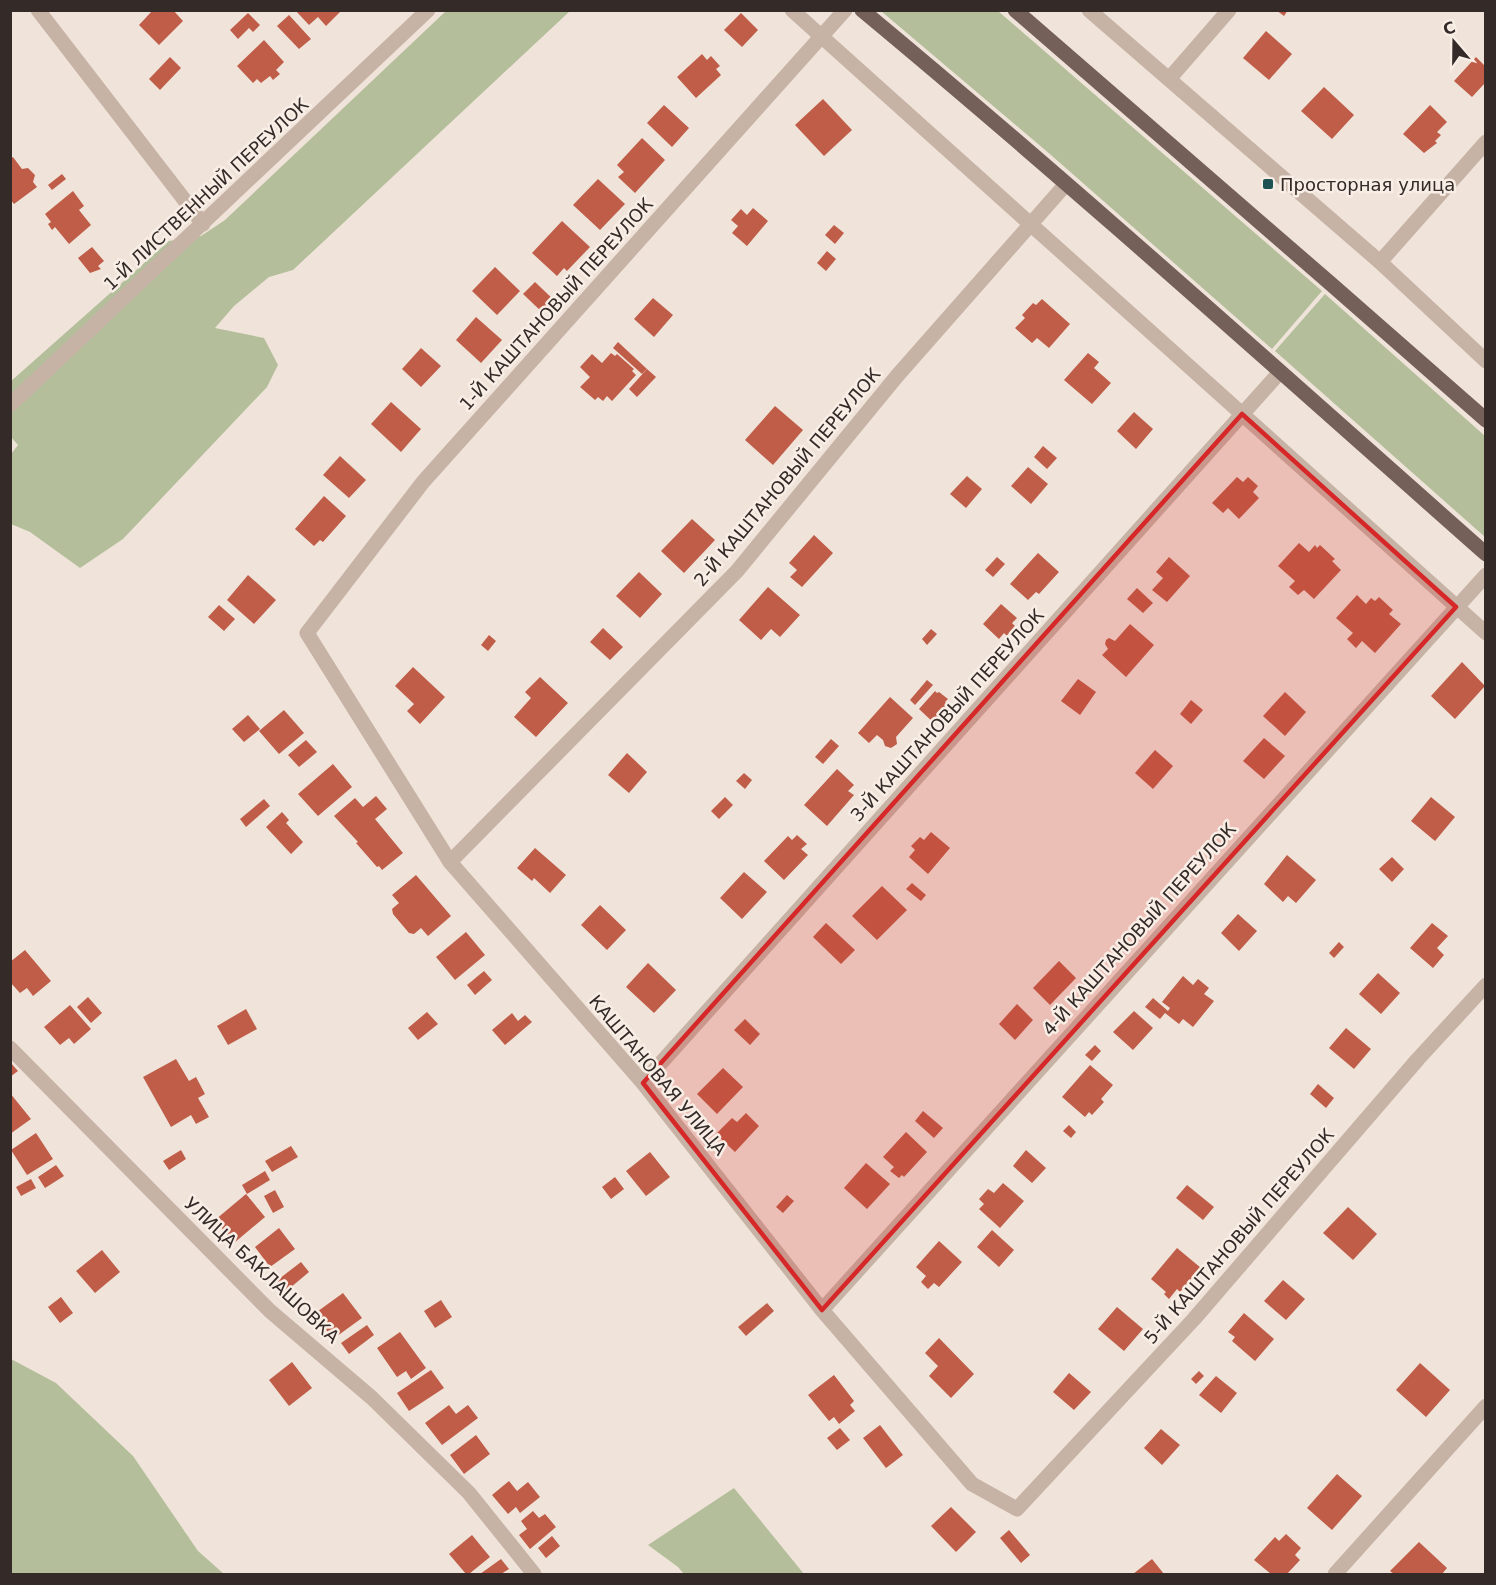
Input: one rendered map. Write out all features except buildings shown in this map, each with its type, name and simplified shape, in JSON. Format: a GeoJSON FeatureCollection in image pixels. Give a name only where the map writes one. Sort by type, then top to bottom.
{"type":"FeatureCollection","features":[{"type":"Feature","properties":{"kind":"main road"},"geometry":{"type":"LineString","coordinates":[[862,10],[1066,184],[1485,554]]}},
{"type":"Feature","properties":{"kind":"main road"},"geometry":{"type":"LineString","coordinates":[[1015,10],[1323,276],[1485,420]]}},
{"type":"Feature","properties":{"kind":"street"},"geometry":{"type":"LineString","coordinates":[[38,10],[203,224]]}},
{"type":"Feature","properties":{"kind":"street","name":"1-Й ЛИСТВЕННЫЙ ПЕРЕУЛОК"},"geometry":{"type":"LineString","coordinates":[[10,405],[428,10]]}},
{"type":"Feature","properties":{"kind":"street"},"geometry":{"type":"LineString","coordinates":[[792,10],[1485,633]]}},
{"type":"Feature","properties":{"kind":"street","name":"1-Й КАШТАНОВЫЙ ПЕРЕУЛОК"},"geometry":{"type":"LineString","coordinates":[[307,633],[423,482],[845,10]]}},
{"type":"Feature","properties":{"kind":"street"},"geometry":{"type":"LineString","coordinates":[[1089,10],[1380,262],[1485,361]]}},
{"type":"Feature","properties":{"kind":"street"},"geometry":{"type":"LineString","coordinates":[[1169,79],[1229,10]]}},
{"type":"Feature","properties":{"kind":"street"},"geometry":{"type":"LineString","coordinates":[[1380,262],[1485,142]]}},
{"type":"Feature","properties":{"kind":"street","name":"2-Й КАШТАНОВЫЙ ПЕРЕУЛОК"},"geometry":{"type":"LineString","coordinates":[[450,862],[737,571],[897,376],[1066,184]]}},
{"type":"Feature","properties":{"kind":"street","name":"3-Й КАШТАНОВЫЙ ПЕРЕУЛОК"},"geometry":{"type":"LineString","coordinates":[[643,1083],[1280,372]]}},
{"type":"Feature","properties":{"kind":"street","name":"4-Й КАШТАНОВЫЙ ПЕРЕУЛОК"},"geometry":{"type":"LineString","coordinates":[[822,1310],[1485,575]]}},
{"type":"Feature","properties":{"kind":"street","name":"КАШТАНОВАЯ УЛИЦА"},"geometry":{"type":"LineString","coordinates":[[307,633],[450,862],[643,1083],[822,1310],[972,1484],[1017,1509]]}},
{"type":"Feature","properties":{"kind":"street","name":"5-Й КАШТАНОВЫЙ ПЕРЕУЛОК"},"geometry":{"type":"LineString","coordinates":[[1017,1509],[1194,1319],[1418,1059],[1485,985]]}},
{"type":"Feature","properties":{"kind":"street","name":"УЛИЦА БАКЛАШОВКА"},"geometry":{"type":"LineString","coordinates":[[10,1048],[270,1311],[372,1398],[469,1493],[534,1575]]}},
{"type":"Feature","properties":{"kind":"street"},"geometry":{"type":"LineString","coordinates":[[1338,1573],[1485,1406]]}},
{"type":"Feature","properties":{"kind":"highlighted area"},"geometry":{"type":"Polygon","coordinates":[[[1242,414],[1456,607],[822,1310],[643,1083],[1242,414]]]}},
{"type":"Feature","properties":{"kind":"green space"},"geometry":{"type":"Polygon","coordinates":[[[446,11],[570,11],[293,270],[269,277],[234,306],[215,328],[264,338],[278,365],[267,387],[123,539],[80,568],[30,532],[11,524],[11,454],[18,445],[11,437],[10,382],[169,241],[201,236],[225,220],[446,11]]]}},
{"type":"Feature","properties":{"kind":"green space"},"geometry":{"type":"Polygon","coordinates":[[[881,11],[998,11],[1322,291],[1272,349],[1051,155],[881,11]]]}},
{"type":"Feature","properties":{"kind":"green space"},"geometry":{"type":"Polygon","coordinates":[[[1325,294],[1485,436],[1485,537],[1275,351],[1325,294]]]}},
{"type":"Feature","properties":{"kind":"green space"},"geometry":{"type":"Polygon","coordinates":[[[11,1359],[56,1383],[133,1456],[198,1551],[224,1574],[11,1574],[11,1359]]]}},
{"type":"Feature","properties":{"kind":"green space"},"geometry":{"type":"Polygon","coordinates":[[[734,1488],[804,1574],[684,1574],[648,1545],[734,1488]]]}},
{"type":"Feature","properties":{"kind":"place","name":"Просторная улица"},"geometry":{"type":"Point","coordinates":[1268,184]}}]}
